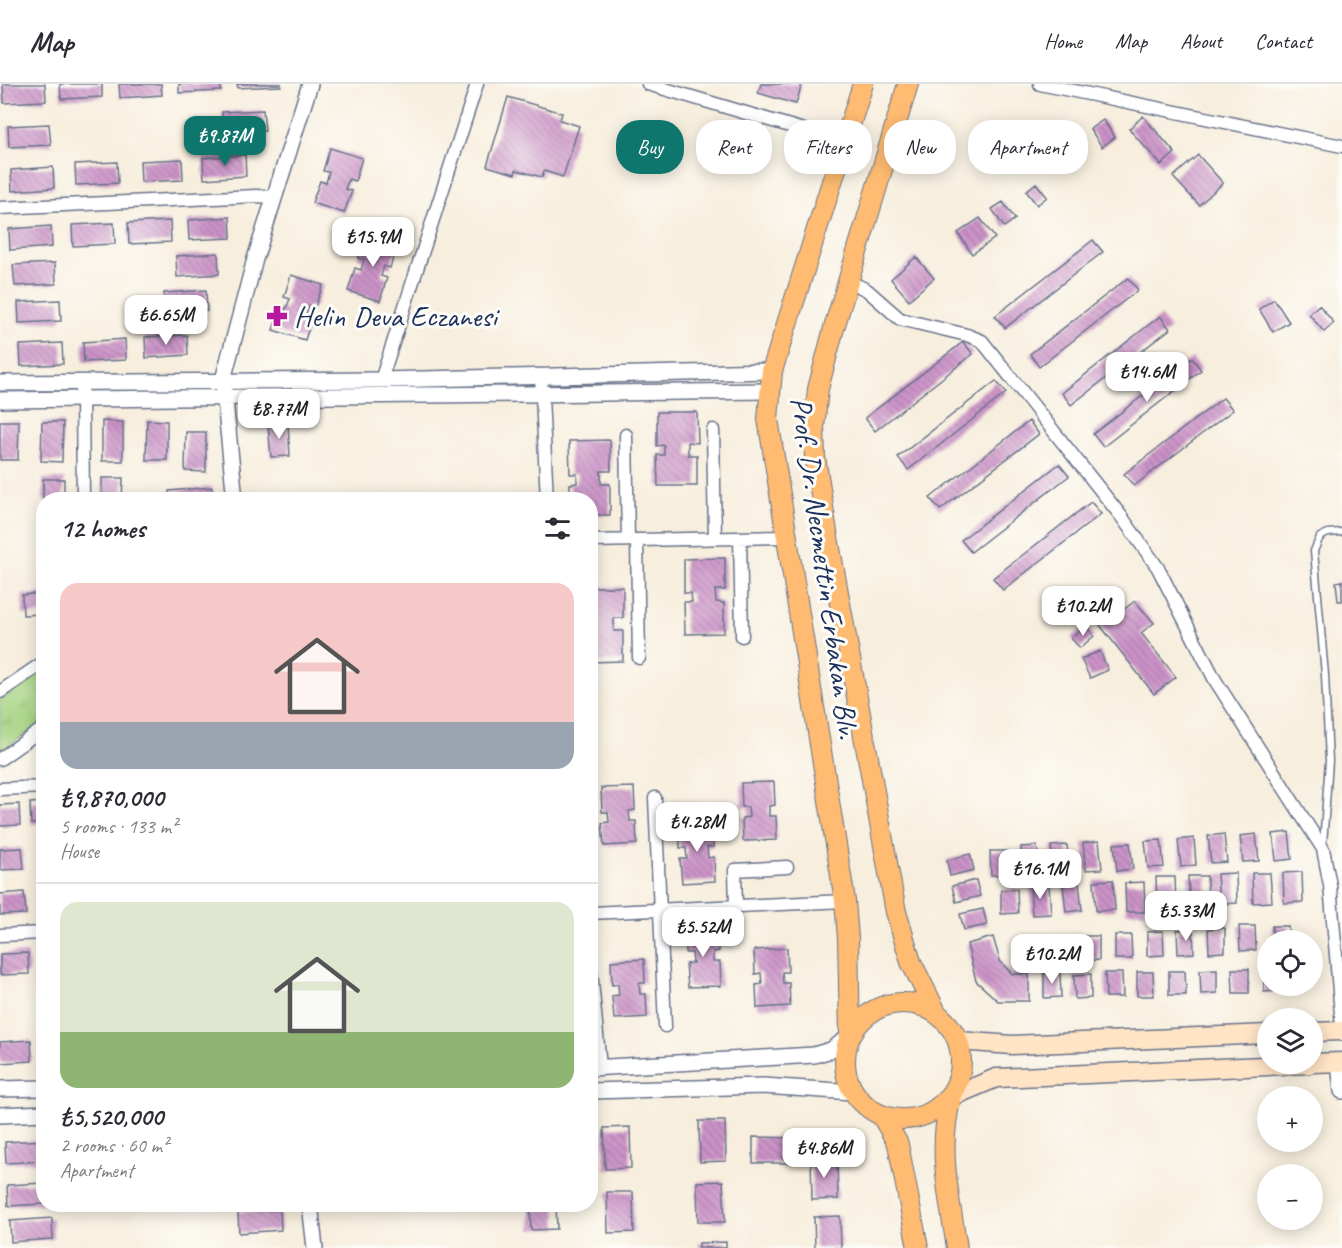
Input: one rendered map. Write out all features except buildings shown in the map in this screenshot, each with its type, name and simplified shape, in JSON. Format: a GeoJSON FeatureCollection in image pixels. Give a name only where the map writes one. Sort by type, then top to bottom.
{"type":"FeatureCollection","features":[{"type":"Feature","properties":{"kind":"main road","name":"Prof. Dr. Necmettin Erbakan Blv."},"geometry":{"type":"LineString","coordinates":[[851,120],[863,84]]}},
{"type":"Feature","properties":{"kind":"main road","name":"Prof. Dr. Necmettin Erbakan Blv."},"geometry":{"type":"LineString","coordinates":[[908,84],[818,389],[815,456],[896,912],[911,962],[936,1012]]}},
{"type":"Feature","properties":{"kind":"main road","name":"Prof. Dr. Necmettin Erbakan Blv."},"geometry":{"type":"LineString","coordinates":[[834,174],[772,371],[768,419],[785,537],[845,901],[849,938],[850,1036]]}},
{"type":"Feature","properties":{"kind":"main road"},"geometry":{"type":"LineString","coordinates":[[957,1248],[942,1147],[951,1097],[960,1079],[963,1060],[959,1041],[950,1025],[936,1012],[917,1004],[897,1003],[878,1008],[862,1020],[850,1036],[845,1054],[846,1074],[853,1092],[865,1106],[882,1116],[900,1120],[919,1118],[937,1110],[951,1097],[996,1078],[1257,1066]]}},
{"type":"Feature","properties":{"kind":"main road"},"geometry":{"type":"LineString","coordinates":[[1323,1032],[1342,1031]]}},
{"type":"Feature","properties":{"kind":"main road"},"geometry":{"type":"LineString","coordinates":[[959,1041],[1012,1045],[1257,1034]]}},
{"type":"Feature","properties":{"kind":"main road"},"geometry":{"type":"LineString","coordinates":[[1323,1063],[1341,1062]]}},
{"type":"Feature","properties":{"kind":"main road"},"geometry":{"type":"LineString","coordinates":[[882,1116],[898,1144],[918,1248]]}},
{"type":"Feature","properties":{"kind":"street"},"geometry":{"type":"LineString","coordinates":[[234,492],[223,388],[274,197],[310,84]]}},
{"type":"Feature","properties":{"kind":"street"},"geometry":{"type":"LineString","coordinates":[[381,380],[477,84]]}},
{"type":"Feature","properties":{"kind":"street"},"geometry":{"type":"LineString","coordinates":[[648,84],[784,124]]}},
{"type":"Feature","properties":{"kind":"street"},"geometry":{"type":"LineString","coordinates":[[1040,84],[1342,146]]}},
{"type":"Feature","properties":{"kind":"street"},"geometry":{"type":"LineString","coordinates":[[0,208],[274,197]]}},
{"type":"Feature","properties":{"kind":"street"},"geometry":{"type":"LineString","coordinates":[[848,281],[867,290],[888,311],[900,319],[967,335],[982,341],[1121,516],[1158,568],[1215,680],[1323,849],[1330,885],[1342,1026]]}},
{"type":"Feature","properties":{"kind":"street"},"geometry":{"type":"LineString","coordinates":[[0,400],[82,399],[223,388],[381,380],[772,371]]}},
{"type":"Feature","properties":{"kind":"street"},"geometry":{"type":"LineString","coordinates":[[541,376],[548,492]]}},
{"type":"Feature","properties":{"kind":"street"},"geometry":{"type":"LineString","coordinates":[[0,383],[542,393],[769,391]]}},
{"type":"Feature","properties":{"kind":"street"},"geometry":{"type":"LineString","coordinates":[[81,383],[83,492]]}},
{"type":"Feature","properties":{"kind":"street"},"geometry":{"type":"LineString","coordinates":[[713,430],[715,538]]}},
{"type":"Feature","properties":{"kind":"street"},"geometry":{"type":"LineString","coordinates":[[626,435],[639,658]]}},
{"type":"Feature","properties":{"kind":"street"},"geometry":{"type":"LineString","coordinates":[[598,541],[785,537]]}},
{"type":"Feature","properties":{"kind":"street"},"geometry":{"type":"LineString","coordinates":[[740,538],[742,636]]}},
{"type":"Feature","properties":{"kind":"street"},"geometry":{"type":"LineString","coordinates":[[0,692],[36,667]]}},
{"type":"Feature","properties":{"kind":"street"},"geometry":{"type":"LineString","coordinates":[[0,759],[36,734]]}},
{"type":"Feature","properties":{"kind":"street"},"geometry":{"type":"LineString","coordinates":[[0,789],[36,787]]}},
{"type":"Feature","properties":{"kind":"street"},"geometry":{"type":"LineString","coordinates":[[654,798],[665,1026]]}},
{"type":"Feature","properties":{"kind":"street"},"geometry":{"type":"LineString","coordinates":[[736,906],[735,870],[787,867]]}},
{"type":"Feature","properties":{"kind":"street"},"geometry":{"type":"LineString","coordinates":[[598,913],[845,901]]}},
{"type":"Feature","properties":{"kind":"street"},"geometry":{"type":"LineString","coordinates":[[0,935],[36,933]]}},
{"type":"Feature","properties":{"kind":"street"},"geometry":{"type":"LineString","coordinates":[[598,1067],[814,1055],[831,1050],[850,1036]]}},
{"type":"Feature","properties":{"kind":"street"},"geometry":{"type":"LineString","coordinates":[[1341,1062],[1342,1091]]}},
{"type":"Feature","properties":{"kind":"street"},"geometry":{"type":"LineString","coordinates":[[598,1091],[763,1086],[853,1092]]}},
{"type":"Feature","properties":{"kind":"street"},"geometry":{"type":"LineString","coordinates":[[0,1089],[36,1088]]}},
{"type":"Feature","properties":{"kind":"street"},"geometry":{"type":"LineString","coordinates":[[0,1115],[36,1113]]}},
{"type":"Feature","properties":{"kind":"street"},"geometry":{"type":"LineString","coordinates":[[311,1212],[315,1248]]}},
{"type":"Feature","properties":{"kind":"lane"},"geometry":{"type":"LineString","coordinates":[[1323,849],[1329,760],[1325,675],[1314,551],[1320,537],[1328,533],[1342,532]]}},
{"type":"Feature","properties":{"kind":"green space"},"geometry":{"type":"Polygon","coordinates":[[[36,675],[36,728],[0,752],[0,700],[36,675]]]}},
{"type":"Feature","properties":{"kind":"place","name":"Helin Deva Eczanesi"},"geometry":{"type":"Point","coordinates":[277,316]}}]}
